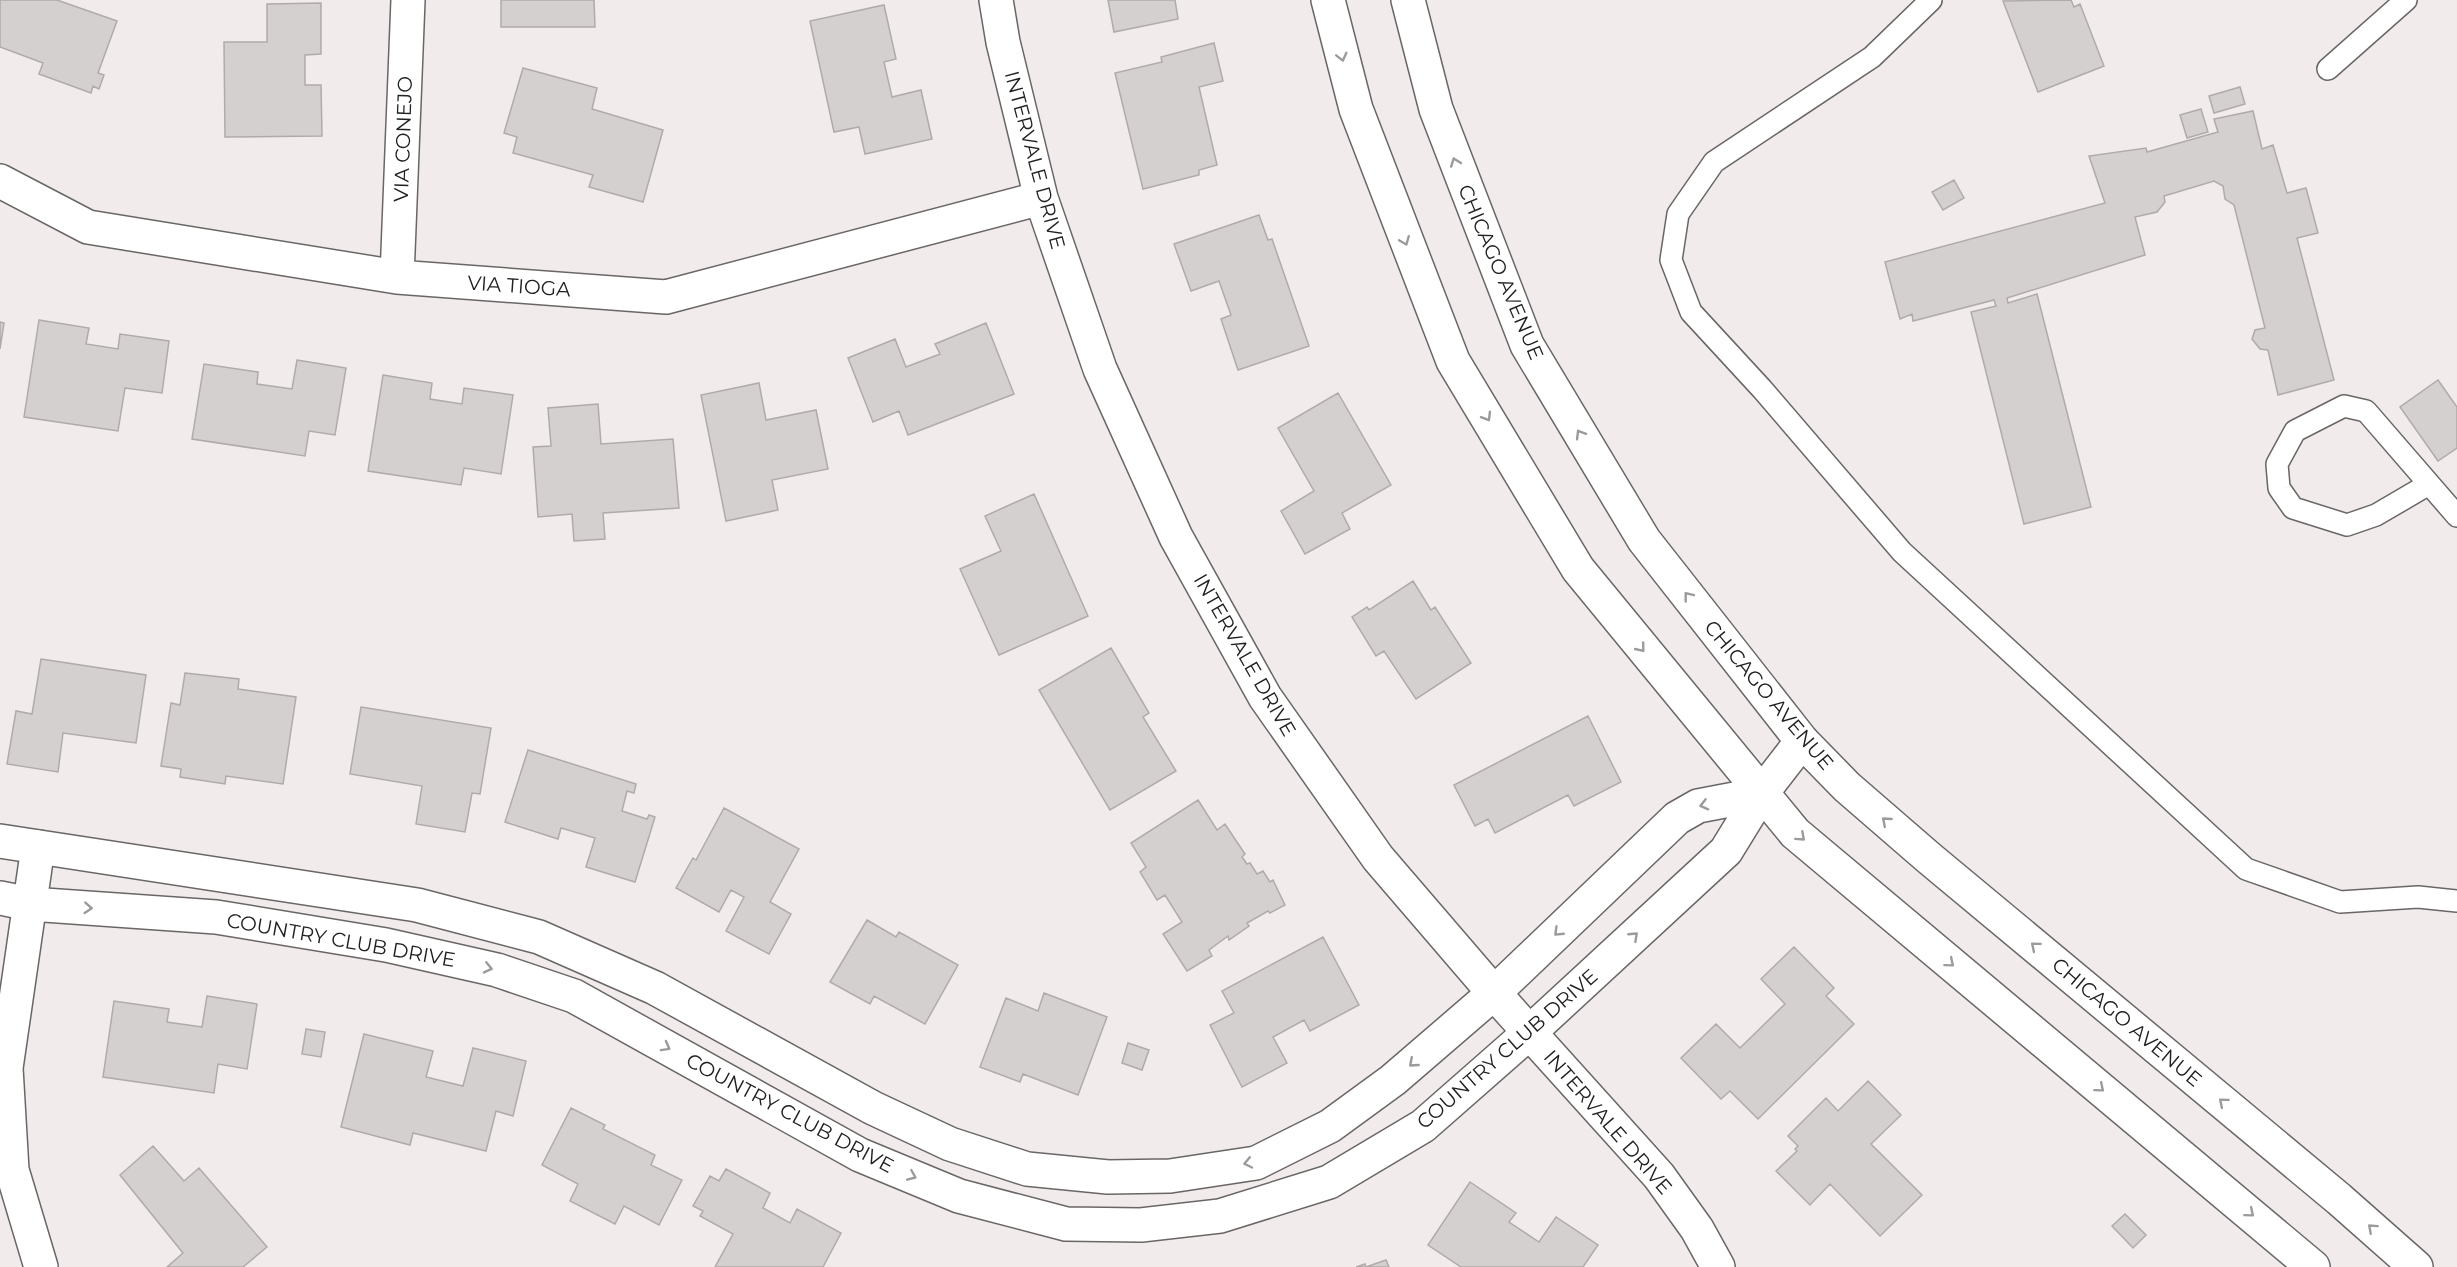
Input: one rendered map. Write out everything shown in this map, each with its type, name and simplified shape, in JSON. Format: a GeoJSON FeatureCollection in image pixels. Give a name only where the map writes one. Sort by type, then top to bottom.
{"type":"FeatureCollection","features":[{"type":"Feature","properties":{"kind":"street","name":"VIA CONEJO"},"geometry":{"type":"LineString","coordinates":[[397,277],[408,0]]}},
{"type":"Feature","properties":{"kind":"street","name":"INTERVALE DRIVE"},"geometry":{"type":"LineString","coordinates":[[996,0],[1003,42],[1041,198],[1100,369],[1176,537],[1265,697],[1378,858],[1494,993],[1659,1176],[1697,1229],[1718,1267]]}},
{"type":"Feature","properties":{"kind":"street"},"geometry":{"type":"LineString","coordinates":[[1328,0],[1356,110],[1453,361],[1578,569],[1761,794],[1796,833],[2313,1267]]}},
{"type":"Feature","properties":{"kind":"street","name":"CHICAGO AVENUE"},"geometry":{"type":"LineString","coordinates":[[1408,0],[1436,109],[1527,345],[1644,540],[1802,741],[1847,787],[1929,858],[2339,1199],[2416,1267]]}},
{"type":"Feature","properties":{"kind":"street","name":"VIA TIOGA"},"geometry":{"type":"LineString","coordinates":[[0,181],[88,227],[397,277],[666,297],[1041,198]]}},
{"type":"Feature","properties":{"kind":"street","name":"COUNTRY CLUB DRIVE"},"geometry":{"type":"LineString","coordinates":[[15,901],[216,917],[386,945],[497,970],[574,996],[860,1155],[959,1196],[1066,1224],[1141,1225],[1220,1216],[1329,1182],[1423,1126],[1530,1032],[1726,851],[1761,794],[1802,741]]}},
{"type":"Feature","properties":{"kind":"street"},"geometry":{"type":"LineString","coordinates":[[0,841],[417,905],[539,937],[655,988],[883,1113],[950,1144],[1027,1169],[1108,1177],[1170,1176],[1256,1163],[1330,1126],[1394,1080],[1494,993],[1677,818],[1698,806],[1761,794]]}},
{"type":"Feature","properties":{"kind":"street"},"geometry":{"type":"LineString","coordinates":[[38,847],[15,901],[6,1068],[12,1170],[41,1267]]}},
{"type":"Feature","properties":{"kind":"lane"},"geometry":{"type":"LineString","coordinates":[[1931,0],[1872,57],[1714,162],[1678,214],[1671,260],[1691,312],[1762,389],[1902,552],[2246,869],[2340,902],[2418,897],[2457,901]]}},
{"type":"Feature","properties":{"kind":"lane"},"geometry":{"type":"LineString","coordinates":[[2328,69],[2406,0]]}},
{"type":"Feature","properties":{"kind":"lane"},"geometry":{"type":"LineString","coordinates":[[2429,484],[2376,515],[2347,525],[2293,508],[2279,488],[2277,464],[2295,430],[2344,406],[2366,411],[2457,516]]}},
{"type":"Feature","properties":{"kind":"building"},"geometry":{"type":"Polygon","coordinates":[[[0,0],[57,0],[117,21],[98,73],[104,75],[99,89],[93,86],[91,93],[39,74],[43,63],[0,47],[0,0]]]}},
{"type":"Feature","properties":{"kind":"building"},"geometry":{"type":"Polygon","coordinates":[[[501,0],[594,0],[595,27],[501,27],[501,0]]]}},
{"type":"Feature","properties":{"kind":"building"},"geometry":{"type":"Polygon","coordinates":[[[1108,0],[1175,0],[1178,19],[1114,32],[1108,0]]]}},
{"type":"Feature","properties":{"kind":"building"},"geometry":{"type":"Polygon","coordinates":[[[2071,0],[2074,7],[2080,4],[2104,66],[2038,92],[2003,1],[2071,0]]]}},
{"type":"Feature","properties":{"kind":"building"},"geometry":{"type":"Polygon","coordinates":[[[321,3],[321,54],[305,55],[305,85],[321,85],[322,136],[225,137],[224,42],[267,42],[267,4],[321,3]]]}},
{"type":"Feature","properties":{"kind":"building"},"geometry":{"type":"Polygon","coordinates":[[[884,5],[896,59],[884,62],[892,97],[921,90],[932,139],[865,154],[859,127],[834,132],[810,21],[884,5]]]}},
{"type":"Feature","properties":{"kind":"building"},"geometry":{"type":"Polygon","coordinates":[[[1214,43],[1223,81],[1199,87],[1217,165],[1199,170],[1199,175],[1143,189],[1115,73],[1162,62],[1161,57],[1214,43]]]}},
{"type":"Feature","properties":{"kind":"building"},"geometry":{"type":"Polygon","coordinates":[[[523,68],[597,88],[592,109],[663,130],[643,202],[589,187],[593,175],[513,153],[517,137],[504,133],[523,68]]]}},
{"type":"Feature","properties":{"kind":"building"},"geometry":{"type":"Polygon","coordinates":[[[2240,87],[2245,104],[2214,113],[2209,96],[2240,87]]]}},
{"type":"Feature","properties":{"kind":"building"},"geometry":{"type":"Polygon","coordinates":[[[2201,109],[2208,132],[2187,138],[2180,115],[2201,109]]]}},
{"type":"Feature","properties":{"kind":"building"},"geometry":{"type":"Polygon","coordinates":[[[2253,111],[2262,149],[2273,145],[2287,193],[2306,188],[2318,233],[2297,238],[2334,380],[2278,395],[2268,350],[2260,349],[2252,339],[2255,330],[2265,328],[2234,205],[2225,199],[2223,186],[2214,181],[2164,196],[2165,202],[2157,212],[2135,217],[2145,255],[2007,298],[2008,303],[2037,294],[2091,507],[2024,524],[1971,312],[1996,306],[1994,300],[1913,321],[1912,314],[1900,319],[1885,262],[2105,203],[2089,156],[2146,148],[2147,152],[2218,132],[2214,119],[2253,111]]]}},
{"type":"Feature","properties":{"kind":"building"},"geometry":{"type":"Polygon","coordinates":[[[1954,180],[1964,198],[1943,210],[1932,192],[1954,180]]]}},
{"type":"Feature","properties":{"kind":"building"},"geometry":{"type":"Polygon","coordinates":[[[1259,215],[1268,240],[1272,239],[1309,346],[1238,370],[1221,319],[1231,315],[1219,281],[1191,291],[1174,244],[1259,215]]]}},
{"type":"Feature","properties":{"kind":"building"},"geometry":{"type":"Polygon","coordinates":[[[39,320],[89,328],[86,344],[118,349],[120,334],[169,341],[162,393],[125,388],[118,431],[24,417],[39,320]]]}},
{"type":"Feature","properties":{"kind":"building"},"geometry":{"type":"Polygon","coordinates":[[[0,322],[4,323],[0,349],[0,322]]]}},
{"type":"Feature","properties":{"kind":"building"},"geometry":{"type":"Polygon","coordinates":[[[986,323],[1014,394],[908,435],[899,411],[873,422],[848,358],[895,339],[906,367],[940,354],[935,344],[986,323]]]}},
{"type":"Feature","properties":{"kind":"building"},"geometry":{"type":"Polygon","coordinates":[[[297,360],[346,368],[335,435],[309,431],[305,456],[192,439],[204,364],[258,372],[257,384],[292,389],[297,360]]]}},
{"type":"Feature","properties":{"kind":"building"},"geometry":{"type":"Polygon","coordinates":[[[383,375],[432,383],[430,399],[462,404],[464,388],[513,395],[501,474],[464,468],[461,485],[368,471],[383,375]]]}},
{"type":"Feature","properties":{"kind":"building"},"geometry":{"type":"Polygon","coordinates":[[[2438,380],[2457,407],[2457,448],[2438,461],[2400,407],[2438,380]]]}},
{"type":"Feature","properties":{"kind":"building"},"geometry":{"type":"Polygon","coordinates":[[[759,383],[766,420],[816,410],[828,469],[772,480],[778,510],[726,521],[701,395],[759,383]]]}},
{"type":"Feature","properties":{"kind":"building"},"geometry":{"type":"Polygon","coordinates":[[[1338,393],[1391,485],[1342,513],[1350,529],[1305,554],[1281,511],[1314,491],[1278,428],[1338,393]]]}},
{"type":"Feature","properties":{"kind":"building"},"geometry":{"type":"Polygon","coordinates":[[[598,404],[601,444],[673,439],[679,508],[603,513],[605,539],[574,541],[572,514],[538,517],[533,447],[551,446],[548,408],[598,404]]]}},
{"type":"Feature","properties":{"kind":"building"},"geometry":{"type":"Polygon","coordinates":[[[1034,494],[1088,616],[999,655],[960,569],[1001,551],[985,516],[1034,494]]]}},
{"type":"Feature","properties":{"kind":"building"},"geometry":{"type":"Polygon","coordinates":[[[1413,581],[1431,610],[1435,607],[1471,663],[1416,699],[1384,651],[1376,656],[1352,617],[1367,607],[1369,610],[1413,581]]]}},
{"type":"Feature","properties":{"kind":"building"},"geometry":{"type":"Polygon","coordinates":[[[1111,648],[1149,713],[1143,717],[1176,771],[1110,810],[1039,690],[1111,648]]]}},
{"type":"Feature","properties":{"kind":"building"},"geometry":{"type":"Polygon","coordinates":[[[41,659],[146,675],[136,743],[63,733],[58,772],[7,764],[16,711],[32,714],[41,659]]]}},
{"type":"Feature","properties":{"kind":"building"},"geometry":{"type":"Polygon","coordinates":[[[185,673],[239,679],[238,689],[296,697],[283,784],[226,776],[225,784],[180,777],[181,769],[161,766],[171,703],[180,705],[185,673]]]}},
{"type":"Feature","properties":{"kind":"building"},"geometry":{"type":"Polygon","coordinates":[[[361,707],[491,728],[480,794],[472,793],[465,832],[416,824],[422,786],[350,774],[361,707]]]}},
{"type":"Feature","properties":{"kind":"building"},"geometry":{"type":"Polygon","coordinates":[[[1588,716],[1621,782],[1574,806],[1568,795],[1495,833],[1488,819],[1475,826],[1454,785],[1588,716]]]}},
{"type":"Feature","properties":{"kind":"building"},"geometry":{"type":"Polygon","coordinates":[[[528,750],[636,784],[634,793],[627,791],[622,811],[647,819],[649,815],[655,817],[635,882],[586,867],[595,838],[561,828],[558,839],[505,822],[528,750]]]}},
{"type":"Feature","properties":{"kind":"building"},"geometry":{"type":"Polygon","coordinates":[[[1198,800],[1217,830],[1225,824],[1245,854],[1242,857],[1247,864],[1250,863],[1257,874],[1263,871],[1270,882],[1273,880],[1285,905],[1270,913],[1268,911],[1247,923],[1249,926],[1229,940],[1228,936],[1209,950],[1212,956],[1187,971],[1163,934],[1182,922],[1165,895],[1157,900],[1140,872],[1146,867],[1131,843],[1198,800]]]}},
{"type":"Feature","properties":{"kind":"building"},"geometry":{"type":"Polygon","coordinates":[[[724,808],[799,849],[770,902],[791,914],[769,954],[726,931],[744,897],[731,890],[719,912],[676,888],[693,858],[696,860],[724,808]]]}},
{"type":"Feature","properties":{"kind":"building"},"geometry":{"type":"Polygon","coordinates":[[[867,920],[896,937],[899,932],[958,965],[925,1024],[874,996],[870,1004],[830,982],[867,920]]]}},
{"type":"Feature","properties":{"kind":"building"},"geometry":{"type":"Polygon","coordinates":[[[1323,937],[1359,1005],[1310,1031],[1304,1020],[1273,1037],[1287,1063],[1242,1087],[1210,1025],[1234,1013],[1222,991],[1323,937]]]}},
{"type":"Feature","properties":{"kind":"building"},"geometry":{"type":"Polygon","coordinates":[[[1794,947],[1834,988],[1826,996],[1854,1024],[1758,1119],[1730,1091],[1721,1099],[1681,1058],[1716,1024],[1740,1048],[1785,1004],[1761,979],[1794,947]]]}},
{"type":"Feature","properties":{"kind":"building"},"geometry":{"type":"Polygon","coordinates":[[[1044,993],[1107,1017],[1078,1095],[1023,1074],[1020,1082],[980,1067],[1006,998],[1038,1011],[1044,993]]]}},
{"type":"Feature","properties":{"kind":"building"},"geometry":{"type":"Polygon","coordinates":[[[207,996],[257,1004],[247,1069],[218,1064],[214,1093],[103,1077],[114,1001],[169,1009],[167,1022],[202,1027],[207,996]]]}},
{"type":"Feature","properties":{"kind":"building"},"geometry":{"type":"Polygon","coordinates":[[[306,1029],[325,1032],[321,1057],[302,1054],[306,1029]]]}},
{"type":"Feature","properties":{"kind":"building"},"geometry":{"type":"Polygon","coordinates":[[[364,1034],[433,1051],[426,1077],[463,1086],[473,1048],[526,1061],[513,1116],[496,1111],[486,1151],[413,1133],[410,1145],[341,1127],[364,1034]]]}},
{"type":"Feature","properties":{"kind":"building"},"geometry":{"type":"Polygon","coordinates":[[[1128,1043],[1149,1050],[1142,1070],[1122,1063],[1128,1043]]]}},
{"type":"Feature","properties":{"kind":"building"},"geometry":{"type":"Polygon","coordinates":[[[1868,1081],[1901,1115],[1871,1144],[1922,1195],[1880,1236],[1830,1184],[1810,1205],[1776,1171],[1797,1151],[1795,1149],[1798,1146],[1788,1136],[1826,1098],[1838,1111],[1868,1081]]]}},
{"type":"Feature","properties":{"kind":"building"},"geometry":{"type":"Polygon","coordinates":[[[571,1108],[605,1125],[603,1129],[655,1155],[651,1165],[682,1180],[659,1225],[624,1206],[615,1224],[570,1201],[578,1184],[542,1165],[571,1108]]]}},
{"type":"Feature","properties":{"kind":"building"},"geometry":{"type":"Polygon","coordinates":[[[153,1146],[184,1181],[199,1168],[267,1247],[243,1267],[167,1267],[183,1253],[120,1175],[153,1146]]]}},
{"type":"Feature","properties":{"kind":"building"},"geometry":{"type":"Polygon","coordinates":[[[726,1169],[770,1193],[763,1208],[790,1223],[797,1209],[841,1233],[823,1267],[715,1267],[733,1234],[700,1216],[703,1211],[693,1206],[710,1176],[719,1181],[726,1169]]]}},
{"type":"Feature","properties":{"kind":"building"},"geometry":{"type":"Polygon","coordinates":[[[1470,1182],[1516,1213],[1509,1222],[1539,1242],[1556,1217],[1598,1245],[1583,1267],[1461,1267],[1428,1245],[1470,1182]]]}},
{"type":"Feature","properties":{"kind":"building"},"geometry":{"type":"Polygon","coordinates":[[[2125,1214],[2146,1235],[2133,1248],[2112,1226],[2125,1214]]]}},
{"type":"Feature","properties":{"kind":"building"},"geometry":{"type":"Polygon","coordinates":[[[1386,1260],[1389,1267],[1366,1267],[1386,1260]]]}}]}
